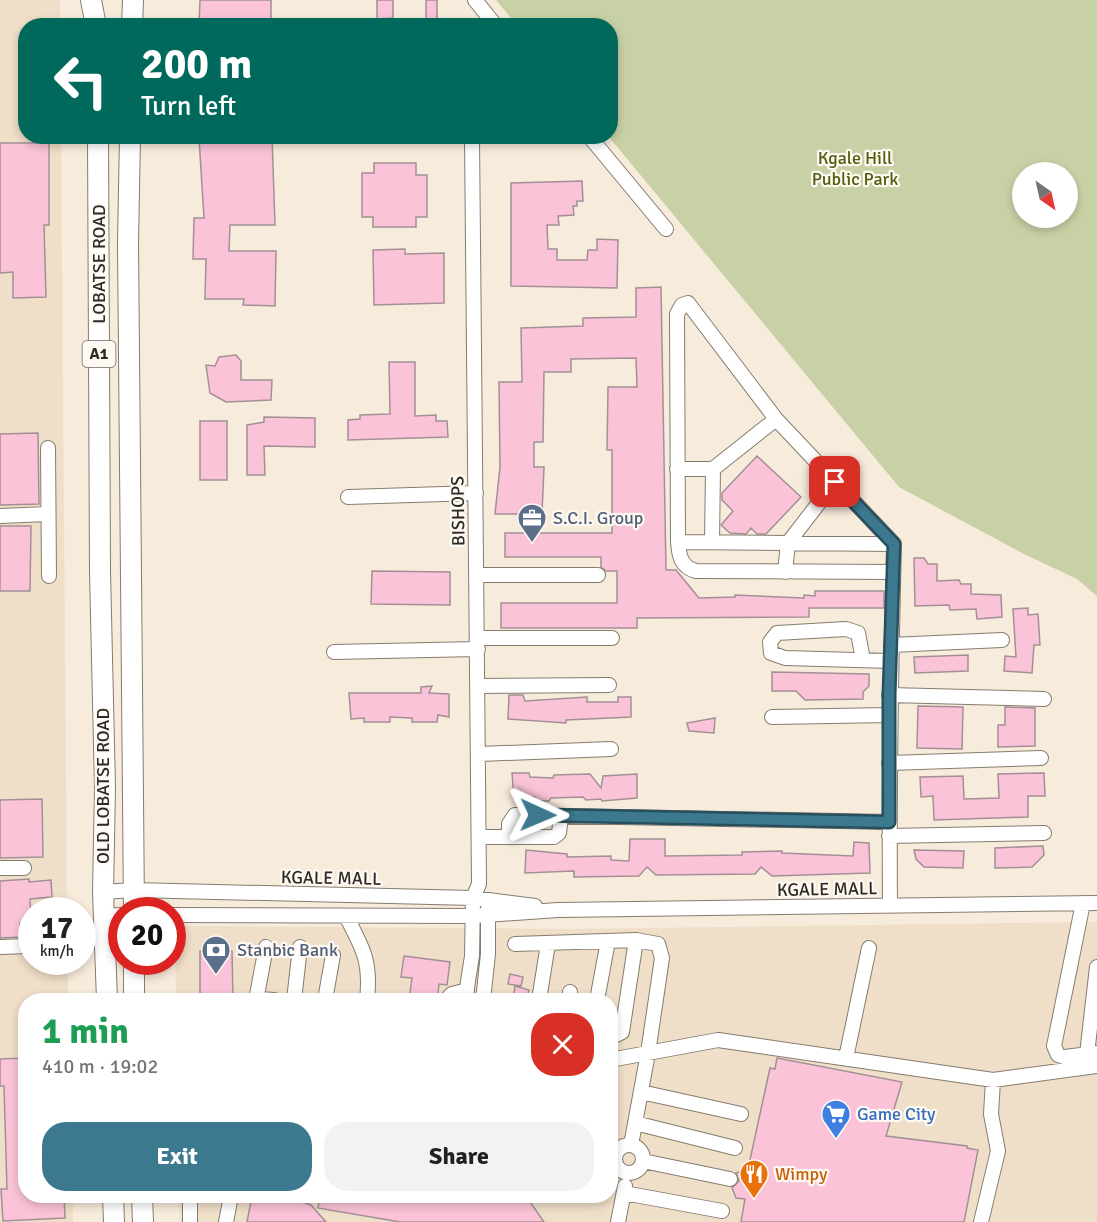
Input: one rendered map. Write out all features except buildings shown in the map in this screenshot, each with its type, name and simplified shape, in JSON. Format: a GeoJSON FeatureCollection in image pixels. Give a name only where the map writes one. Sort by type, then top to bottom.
{"type":"FeatureCollection","features":[{"type":"Feature","properties":{"kind":"highway"},"geometry":{"type":"LineString","coordinates":[[91,0],[95,18]]}},
{"type":"Feature","properties":{"kind":"highway"},"geometry":{"type":"LineString","coordinates":[[97,18],[98,0]]}},
{"type":"Feature","properties":{"kind":"highway"},"geometry":{"type":"LineString","coordinates":[[132,18],[133,0]]}},
{"type":"Feature","properties":{"kind":"highway","name":"LOBATSE ROAD"},"geometry":{"type":"LineString","coordinates":[[98,144],[100,571]]}},
{"type":"Feature","properties":{"kind":"highway","name":"LOBATSE ROAD"},"geometry":{"type":"LineString","coordinates":[[130,144],[128,243],[133,569]]}},
{"type":"Feature","properties":{"kind":"highway","name":"OLD LOBATSE ROAD"},"geometry":{"type":"LineString","coordinates":[[133,569],[133,897]]}},
{"type":"Feature","properties":{"kind":"highway","name":"OLD LOBATSE ROAD"},"geometry":{"type":"LineString","coordinates":[[100,571],[105,788],[103,892],[108,904]]}},
{"type":"Feature","properties":{"kind":"highway","name":"OLD LOBATSE ROAD"},"geometry":{"type":"LineString","coordinates":[[108,993],[109,975]]}},
{"type":"Feature","properties":{"kind":"highway"},"geometry":{"type":"LineString","coordinates":[[134,975],[134,993]]}},
{"type":"Feature","properties":{"kind":"highway"},"geometry":{"type":"LineString","coordinates":[[113,1203],[114,1222]]}},
{"type":"Feature","properties":{"kind":"highway"},"geometry":{"type":"LineString","coordinates":[[142,1203],[143,1222]]}},
{"type":"Feature","properties":{"kind":"street"},"geometry":{"type":"LineString","coordinates":[[475,0],[490,18]]}},
{"type":"Feature","properties":{"kind":"street","name":"BISHOPS"},"geometry":{"type":"LineString","coordinates":[[472,144],[480,898]]}},
{"type":"Feature","properties":{"kind":"street"},"geometry":{"type":"LineString","coordinates":[[595,144],[666,229]]}},
{"type":"Feature","properties":{"kind":"street"},"geometry":{"type":"LineString","coordinates":[[890,906],[889,695],[894,544],[776,419],[688,303],[682,305],[677,314],[678,542],[681,562],[687,568],[893,573]]}},
{"type":"Feature","properties":{"kind":"street"},"geometry":{"type":"LineString","coordinates":[[677,469],[713,470],[776,419]]}},
{"type":"Feature","properties":{"kind":"street"},"geometry":{"type":"LineString","coordinates":[[48,448],[49,576]]}},
{"type":"Feature","properties":{"kind":"street"},"geometry":{"type":"LineString","coordinates":[[712,542],[713,470]]}},
{"type":"Feature","properties":{"kind":"street"},"geometry":{"type":"LineString","coordinates":[[785,572],[788,543],[835,482]]}},
{"type":"Feature","properties":{"kind":"street"},"geometry":{"type":"LineString","coordinates":[[348,497],[476,493]]}},
{"type":"Feature","properties":{"kind":"street"},"geometry":{"type":"LineString","coordinates":[[0,516],[47,514]]}},
{"type":"Feature","properties":{"kind":"street"},"geometry":{"type":"LineString","coordinates":[[678,542],[894,544]]}},
{"type":"Feature","properties":{"kind":"street"},"geometry":{"type":"LineString","coordinates":[[477,575],[598,575]]}},
{"type":"Feature","properties":{"kind":"street"},"geometry":{"type":"LineString","coordinates":[[863,660],[858,633],[852,630],[777,633],[770,642],[771,653],[785,658],[891,661]]}},
{"type":"Feature","properties":{"kind":"street"},"geometry":{"type":"LineString","coordinates":[[334,652],[612,638]]}},
{"type":"Feature","properties":{"kind":"street"},"geometry":{"type":"LineString","coordinates":[[891,645],[1002,640]]}},
{"type":"Feature","properties":{"kind":"street"},"geometry":{"type":"LineString","coordinates":[[477,686],[609,685]]}},
{"type":"Feature","properties":{"kind":"street"},"geometry":{"type":"LineString","coordinates":[[889,695],[1044,699]]}},
{"type":"Feature","properties":{"kind":"street"},"geometry":{"type":"LineString","coordinates":[[772,717],[889,715]]}},
{"type":"Feature","properties":{"kind":"street"},"geometry":{"type":"LineString","coordinates":[[480,754],[611,749]]}},
{"type":"Feature","properties":{"kind":"street"},"geometry":{"type":"LineString","coordinates":[[889,764],[1041,758]]}},
{"type":"Feature","properties":{"kind":"street"},"geometry":{"type":"LineString","coordinates":[[509,837],[509,824],[515,815],[1044,833]]}},
{"type":"Feature","properties":{"kind":"street"},"geometry":{"type":"LineString","coordinates":[[480,837],[554,837],[559,832],[561,816]]}},
{"type":"Feature","properties":{"kind":"street"},"geometry":{"type":"LineString","coordinates":[[0,868],[24,868]]}},
{"type":"Feature","properties":{"kind":"street","name":"KGALE MALL"},"geometry":{"type":"LineString","coordinates":[[103,892],[133,890],[480,898],[558,910]]}},
{"type":"Feature","properties":{"kind":"street"},"geometry":{"type":"LineString","coordinates":[[480,898],[489,916],[484,993]]}},
{"type":"Feature","properties":{"kind":"street"},"geometry":{"type":"LineString","coordinates":[[466,993],[472,956],[472,916],[480,898]]}},
{"type":"Feature","properties":{"kind":"street"},"geometry":{"type":"LineString","coordinates":[[1090,903],[1054,1046],[1058,1055],[1065,1057],[1092,1053],[1097,967]]}},
{"type":"Feature","properties":{"kind":"street","name":"KGALE MALL"},"geometry":{"type":"LineString","coordinates":[[186,915],[347,918],[489,916],[558,910],[1090,903]]}},
{"type":"Feature","properties":{"kind":"street"},"geometry":{"type":"LineString","coordinates":[[347,918],[364,951],[370,975],[368,993]]}},
{"type":"Feature","properties":{"kind":"street"},"geometry":{"type":"LineString","coordinates":[[618,1034],[622,1032],[636,940]]}},
{"type":"Feature","properties":{"kind":"street"},"geometry":{"type":"LineString","coordinates":[[515,944],[636,940],[655,942],[662,958],[631,1145]]}},
{"type":"Feature","properties":{"kind":"street"},"geometry":{"type":"LineString","coordinates":[[598,993],[608,941]]}},
{"type":"Feature","properties":{"kind":"street"},"geometry":{"type":"LineString","coordinates":[[540,993],[548,944]]}},
{"type":"Feature","properties":{"kind":"street"},"geometry":{"type":"LineString","coordinates":[[0,947],[18,946]]}},
{"type":"Feature","properties":{"kind":"street"},"geometry":{"type":"LineString","coordinates":[[257,993],[266,947]]}},
{"type":"Feature","properties":{"kind":"street"},"geometry":{"type":"LineString","coordinates":[[295,993],[300,947]]}},
{"type":"Feature","properties":{"kind":"street"},"geometry":{"type":"LineString","coordinates":[[846,1058],[870,948]]}},
{"type":"Feature","properties":{"kind":"street"},"geometry":{"type":"LineString","coordinates":[[326,993],[333,955]]}},
{"type":"Feature","properties":{"kind":"street"},"geometry":{"type":"LineString","coordinates":[[618,1059],[718,1040],[993,1080],[1097,1066]]}},
{"type":"Feature","properties":{"kind":"street"},"geometry":{"type":"LineString","coordinates":[[981,1222],[998,1151],[991,1114],[993,1080]]}},
{"type":"Feature","properties":{"kind":"street"},"geometry":{"type":"LineString","coordinates":[[641,1092],[741,1114]]}},
{"type":"Feature","properties":{"kind":"street"},"geometry":{"type":"LineString","coordinates":[[635,1123],[735,1148]]}},
{"type":"Feature","properties":{"kind":"street"},"geometry":{"type":"LineString","coordinates":[[618,1151],[631,1145],[640,1150],[643,1161],[638,1170],[627,1174]]}},
{"type":"Feature","properties":{"kind":"street"},"geometry":{"type":"LineString","coordinates":[[643,1161],[730,1179]]}},
{"type":"Feature","properties":{"kind":"street"},"geometry":{"type":"LineString","coordinates":[[618,1168],[627,1174]]}},
{"type":"Feature","properties":{"kind":"street"},"geometry":{"type":"LineString","coordinates":[[620,1222],[627,1174]]}},
{"type":"Feature","properties":{"kind":"street"},"geometry":{"type":"LineString","coordinates":[[624,1193],[722,1211]]}},
{"type":"Feature","properties":{"kind":"street"},"geometry":{"type":"LineString","coordinates":[[190,1203],[190,1222]]}},
{"type":"Feature","properties":{"kind":"street"},"geometry":{"type":"LineString","coordinates":[[226,1222],[230,1203]]}},
{"type":"Feature","properties":{"kind":"shaded area"},"geometry":{"type":"Polygon","coordinates":[[[0,0],[60,0],[60,18],[18,18],[18,144],[61,144],[67,897],[18,897],[18,975],[68,975],[68,993],[18,993],[18,1203],[73,1203],[73,1222],[0,1222],[0,0]]]}},
{"type":"Feature","properties":{"kind":"shaded area"},"geometry":{"type":"Polygon","coordinates":[[[1097,922],[1097,1222],[180,1222],[179,1203],[618,1203],[618,993],[176,993],[176,975],[186,975],[186,926],[572,929],[1097,922]]]}},
{"type":"Feature","properties":{"kind":"green space","name":"Kgale Hill Public Park"},"geometry":{"type":"Polygon","coordinates":[[[496,0],[1097,0],[1097,596],[1077,579],[1024,554],[899,487],[615,144],[618,144],[618,18],[511,18],[496,0]]]}},
{"type":"Feature","properties":{"kind":"place","name":"S.C.I. Group"},"geometry":{"type":"Point","coordinates":[532,544]}},
{"type":"Feature","properties":{"kind":"place","name":"Stanbic Bank"},"geometry":{"type":"Point","coordinates":[216,976]}},
{"type":"Feature","properties":{"kind":"place","name":"Game City"},"geometry":{"type":"Point","coordinates":[836,1140]}},
{"type":"Feature","properties":{"kind":"place","name":"Wimpy"},"geometry":{"type":"Point","coordinates":[754,1200]}},
{"type":"Feature","properties":{"kind":"route"},"geometry":{"type":"LineString","coordinates":[[538,815],[889,822],[889,695],[894,544],[835,482]]}}]}
